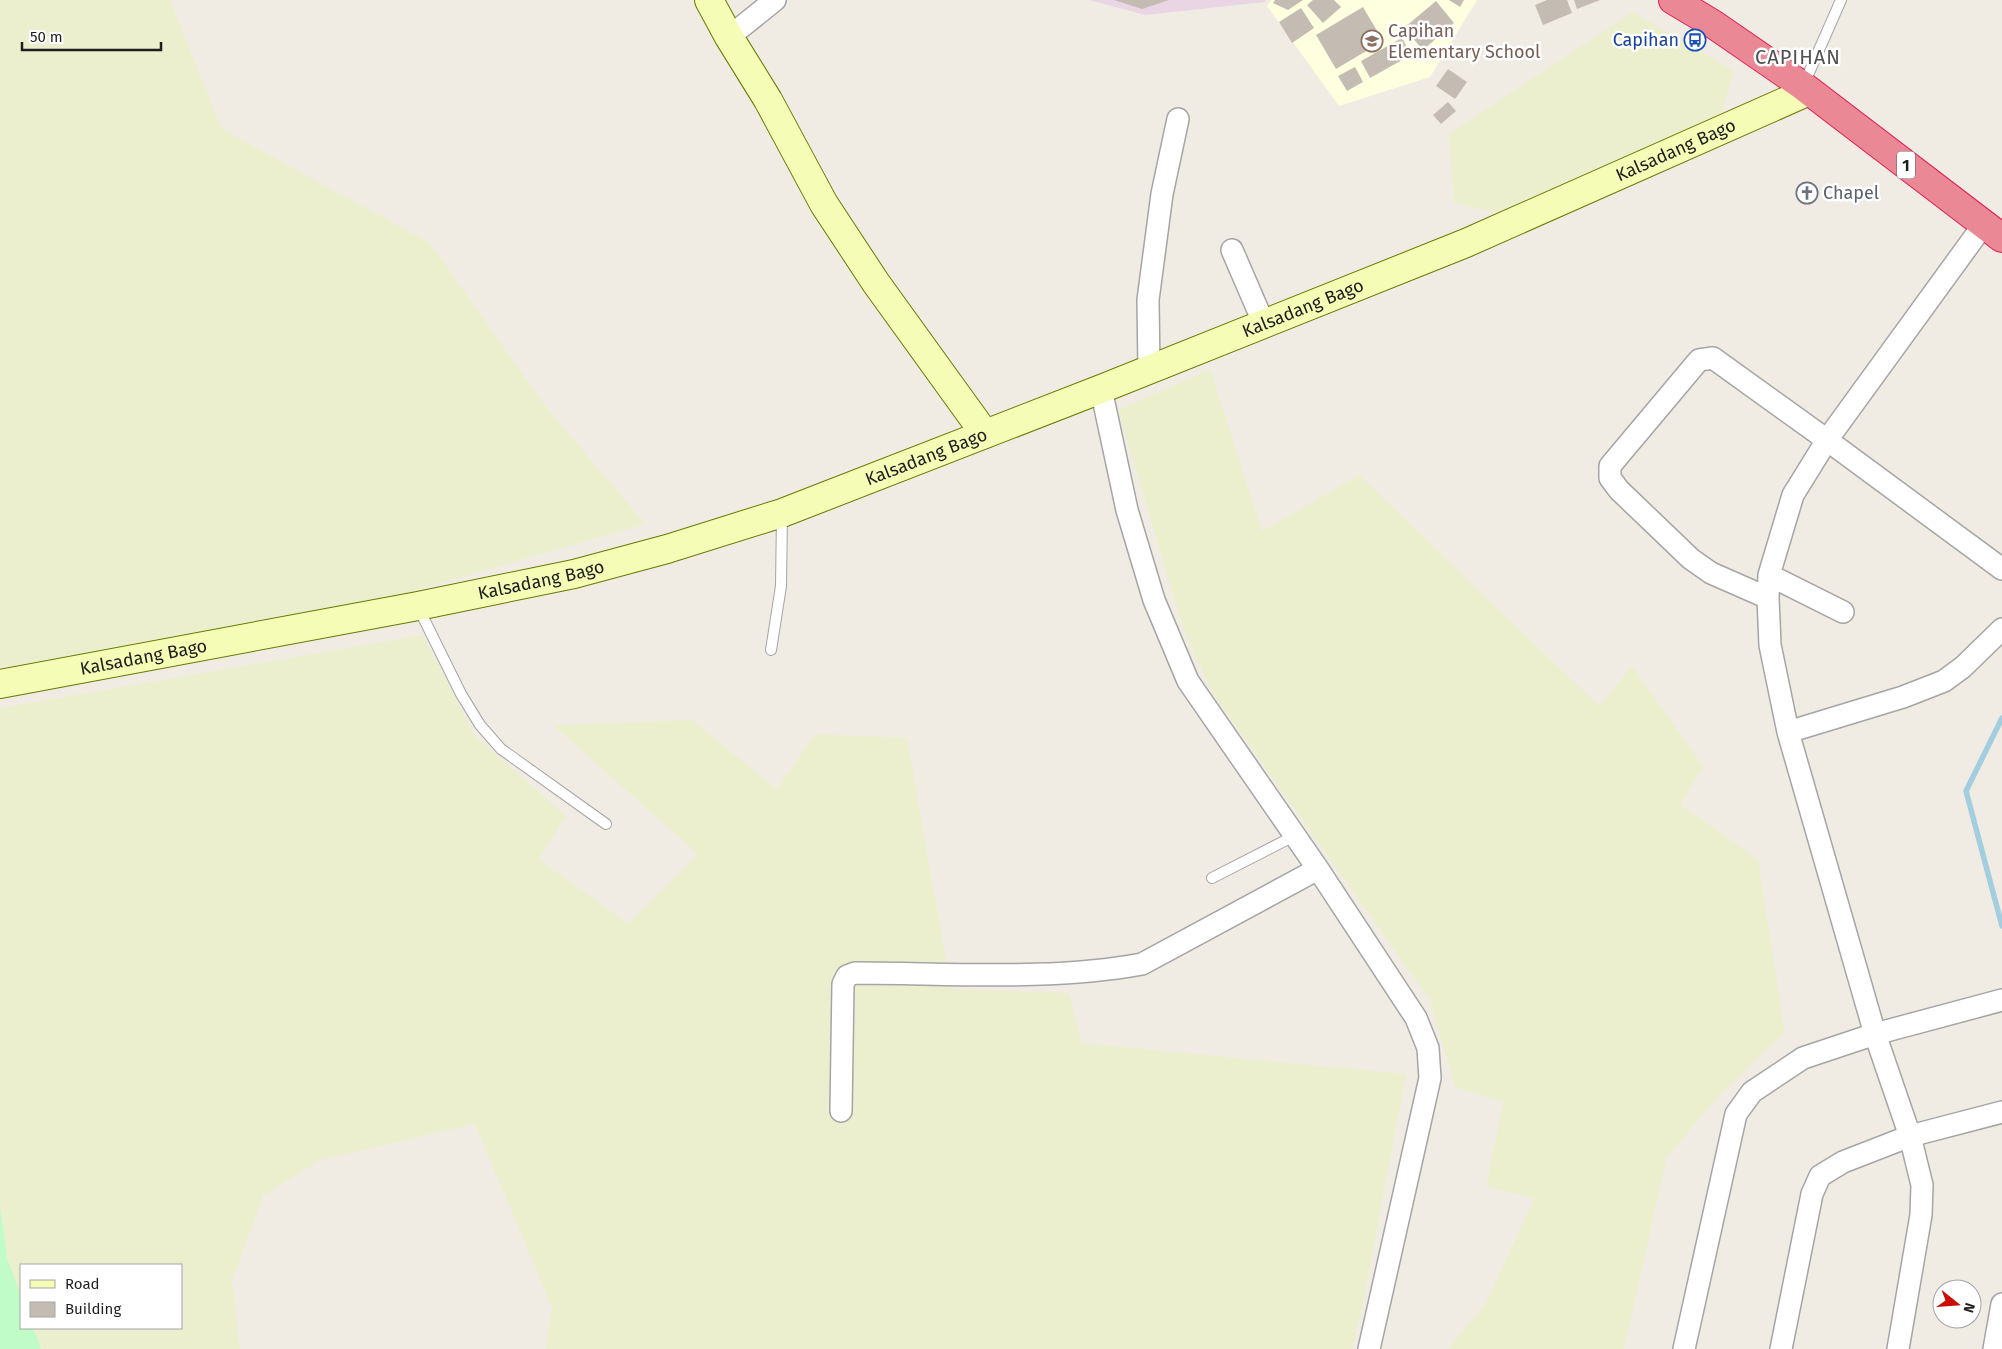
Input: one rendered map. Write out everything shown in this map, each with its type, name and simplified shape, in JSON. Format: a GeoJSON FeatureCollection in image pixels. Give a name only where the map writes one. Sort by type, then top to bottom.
{"type":"FeatureCollection","features":[{"type":"Feature","properties":{"kind":"highway","name":"1"},"geometry":{"type":"LineString","coordinates":[[1673,0],[1713,24],[1806,89],[1993,231]]}},
{"type":"Feature","properties":{"kind":"main road"},"geometry":{"type":"LineString","coordinates":[[709,0],[729,37],[768,100],[824,204],[876,283],[985,434]]}},
{"type":"Feature","properties":{"kind":"main road","name":"Kalsadang Bago"},"geometry":{"type":"LineString","coordinates":[[0,684],[418,606],[574,574],[667,549],[782,513],[1101,389],[1466,243],[1806,89]]}},
{"type":"Feature","properties":{"kind":"street"},"geometry":{"type":"LineString","coordinates":[[729,37],[775,0]]}},
{"type":"Feature","properties":{"kind":"street"},"geometry":{"type":"LineString","coordinates":[[1149,370],[1148,300],[1162,194],[1178,119]]}},
{"type":"Feature","properties":{"kind":"street"},"geometry":{"type":"LineString","coordinates":[[1898,1349],[1921,1215],[1922,1185],[1910,1136],[1875,1034],[1788,732],[1770,646],[1769,575],[1793,495],[1827,440],[1993,231]]}},
{"type":"Feature","properties":{"kind":"street"},"geometry":{"type":"LineString","coordinates":[[1232,250],[1264,324]]}},
{"type":"Feature","properties":{"kind":"street"},"geometry":{"type":"LineString","coordinates":[[1768,598],[1711,573],[1690,559],[1619,490],[1610,478],[1610,466],[1699,360],[1713,358],[2002,569]]}},
{"type":"Feature","properties":{"kind":"street"},"geometry":{"type":"LineString","coordinates":[[1101,389],[1127,510],[1154,600],[1188,681],[1318,869],[1416,1018],[1428,1048],[1430,1078],[1369,1349]]}},
{"type":"Feature","properties":{"kind":"street"},"geometry":{"type":"LineString","coordinates":[[1769,575],[1843,612]]}},
{"type":"Feature","properties":{"kind":"street"},"geometry":{"type":"LineString","coordinates":[[1788,732],[1903,697],[1944,681],[1963,667],[2002,629]]}},
{"type":"Feature","properties":{"kind":"street"},"geometry":{"type":"LineString","coordinates":[[841,1111],[843,984],[847,976],[855,972],[1030,974],[1114,969],[1142,964],[1318,869]]}},
{"type":"Feature","properties":{"kind":"street"},"geometry":{"type":"LineString","coordinates":[[1684,1349],[1736,1114],[1752,1092],[1803,1058],[1875,1034],[2002,1000]]}},
{"type":"Feature","properties":{"kind":"street"},"geometry":{"type":"LineString","coordinates":[[1781,1349],[1812,1194],[1820,1176],[1843,1162],[1910,1136],[2002,1112]]}},
{"type":"Feature","properties":{"kind":"street"},"geometry":{"type":"LineString","coordinates":[[1998,1338],[2002,1304]]}},
{"type":"Feature","properties":{"kind":"lane"},"geometry":{"type":"LineString","coordinates":[[1806,89],[1841,0]]}},
{"type":"Feature","properties":{"kind":"lane"},"geometry":{"type":"LineString","coordinates":[[771,650],[781,586],[782,513]]}},
{"type":"Feature","properties":{"kind":"lane"},"geometry":{"type":"LineString","coordinates":[[418,606],[461,694],[480,725],[501,748],[606,824]]}},
{"type":"Feature","properties":{"kind":"lane"},"geometry":{"type":"LineString","coordinates":[[1212,878],[1294,836]]}},
{"type":"Feature","properties":{"kind":"shaded area"},"geometry":{"type":"Polygon","coordinates":[[[0,0],[170,0],[222,129],[430,243],[544,404],[645,524],[341,612],[0,668],[0,0]]]}},
{"type":"Feature","properties":{"kind":"shaded area"},"geometry":{"type":"Polygon","coordinates":[[[1090,0],[1266,0],[1265,2],[1145,15],[1090,0]]]}},
{"type":"Feature","properties":{"kind":"shaded area","name":"Capihan Elementary School"},"geometry":{"type":"Polygon","coordinates":[[[1271,0],[1477,0],[1430,77],[1339,106],[1267,6],[1271,0]]]}},
{"type":"Feature","properties":{"kind":"shaded area"},"geometry":{"type":"Polygon","coordinates":[[[1633,12],[1734,71],[1718,123],[1504,215],[1454,203],[1449,134],[1633,12]]]}},
{"type":"Feature","properties":{"kind":"shaded area"},"geometry":{"type":"Polygon","coordinates":[[[1210,369],[1262,531],[1359,475],[1599,706],[1632,666],[1703,766],[1681,805],[1758,859],[1785,1032],[1718,1097],[1667,1157],[1624,1349],[1448,1349],[1486,1303],[1534,1199],[1486,1186],[1503,1102],[1455,1087],[1430,1000],[1213,694],[1184,631],[1118,410],[1210,369]]]}},
{"type":"Feature","properties":{"kind":"shaded area"},"geometry":{"type":"Polygon","coordinates":[[[423,635],[475,736],[566,816],[539,859],[628,924],[698,854],[553,725],[692,720],[777,789],[815,734],[907,738],[951,989],[1069,993],[1081,1043],[1406,1074],[1361,1314],[1352,1349],[546,1349],[552,1308],[475,1124],[320,1160],[263,1196],[232,1281],[240,1349],[40,1349],[32,1329],[182,1329],[182,1264],[20,1264],[20,1296],[8,1264],[0,1199],[0,708],[423,635]]]}},
{"type":"Feature","properties":{"kind":"green space"},"geometry":{"type":"Polygon","coordinates":[[[0,1205],[7,1258],[20,1294],[20,1329],[33,1329],[41,1349],[0,1349],[0,1205]]]}},
{"type":"Feature","properties":{"kind":"building"},"geometry":{"type":"Polygon","coordinates":[[[1114,0],[1169,0],[1142,9],[1114,0]]]}},
{"type":"Feature","properties":{"kind":"building"},"geometry":{"type":"Polygon","coordinates":[[[1275,0],[1303,0],[1288,10],[1273,3],[1275,0]]]}},
{"type":"Feature","properties":{"kind":"building"},"geometry":{"type":"Polygon","coordinates":[[[1313,0],[1334,0],[1341,7],[1323,23],[1307,5],[1313,0]]]}},
{"type":"Feature","properties":{"kind":"building"},"geometry":{"type":"Polygon","coordinates":[[[1449,0],[1464,0],[1460,7],[1449,0]]]}},
{"type":"Feature","properties":{"kind":"building"},"geometry":{"type":"Polygon","coordinates":[[[1547,0],[1567,0],[1572,13],[1543,25],[1535,5],[1547,0]]]}},
{"type":"Feature","properties":{"kind":"building"},"geometry":{"type":"Polygon","coordinates":[[[1574,0],[1600,0],[1577,9],[1574,0]]]}},
{"type":"Feature","properties":{"kind":"building"},"geometry":{"type":"Polygon","coordinates":[[[1436,1],[1454,23],[1423,50],[1404,28],[1436,1]]]}},
{"type":"Feature","properties":{"kind":"building"},"geometry":{"type":"Polygon","coordinates":[[[1363,7],[1383,41],[1336,69],[1316,35],[1363,7]]]}},
{"type":"Feature","properties":{"kind":"building"},"geometry":{"type":"Polygon","coordinates":[[[1301,8],[1314,28],[1292,43],[1279,22],[1301,8]]]}},
{"type":"Feature","properties":{"kind":"building"},"geometry":{"type":"Polygon","coordinates":[[[1402,38],[1411,55],[1370,78],[1361,61],[1402,38]]]}},
{"type":"Feature","properties":{"kind":"building"},"geometry":{"type":"Polygon","coordinates":[[[1355,67],[1363,82],[1347,91],[1338,76],[1355,67]]]}},
{"type":"Feature","properties":{"kind":"building"},"geometry":{"type":"Polygon","coordinates":[[[1448,69],[1467,82],[1455,99],[1436,86],[1448,69]]]}},
{"type":"Feature","properties":{"kind":"building"},"geometry":{"type":"Polygon","coordinates":[[[1448,102],[1456,111],[1441,124],[1433,115],[1448,102]]]}},
{"type":"Feature","properties":{"kind":"waterway"},"geometry":{"type":"LineString","coordinates":[[2002,718],[1966,791],[2002,926]]}},
{"type":"Feature","properties":{"kind":"place","name":"Capihan"},"geometry":{"type":"Point","coordinates":[1695,40]}},
{"type":"Feature","properties":{"kind":"place","name":"Capihan Elementary School"},"geometry":{"type":"Point","coordinates":[1372,41]}},
{"type":"Feature","properties":{"kind":"place","name":"Chapel"},"geometry":{"type":"Point","coordinates":[1807,193]}},
{"type":"Feature","properties":{"kind":"district","name":"CAPIHAN"},"geometry":{"type":"Point","coordinates":[1798,57]}}]}
